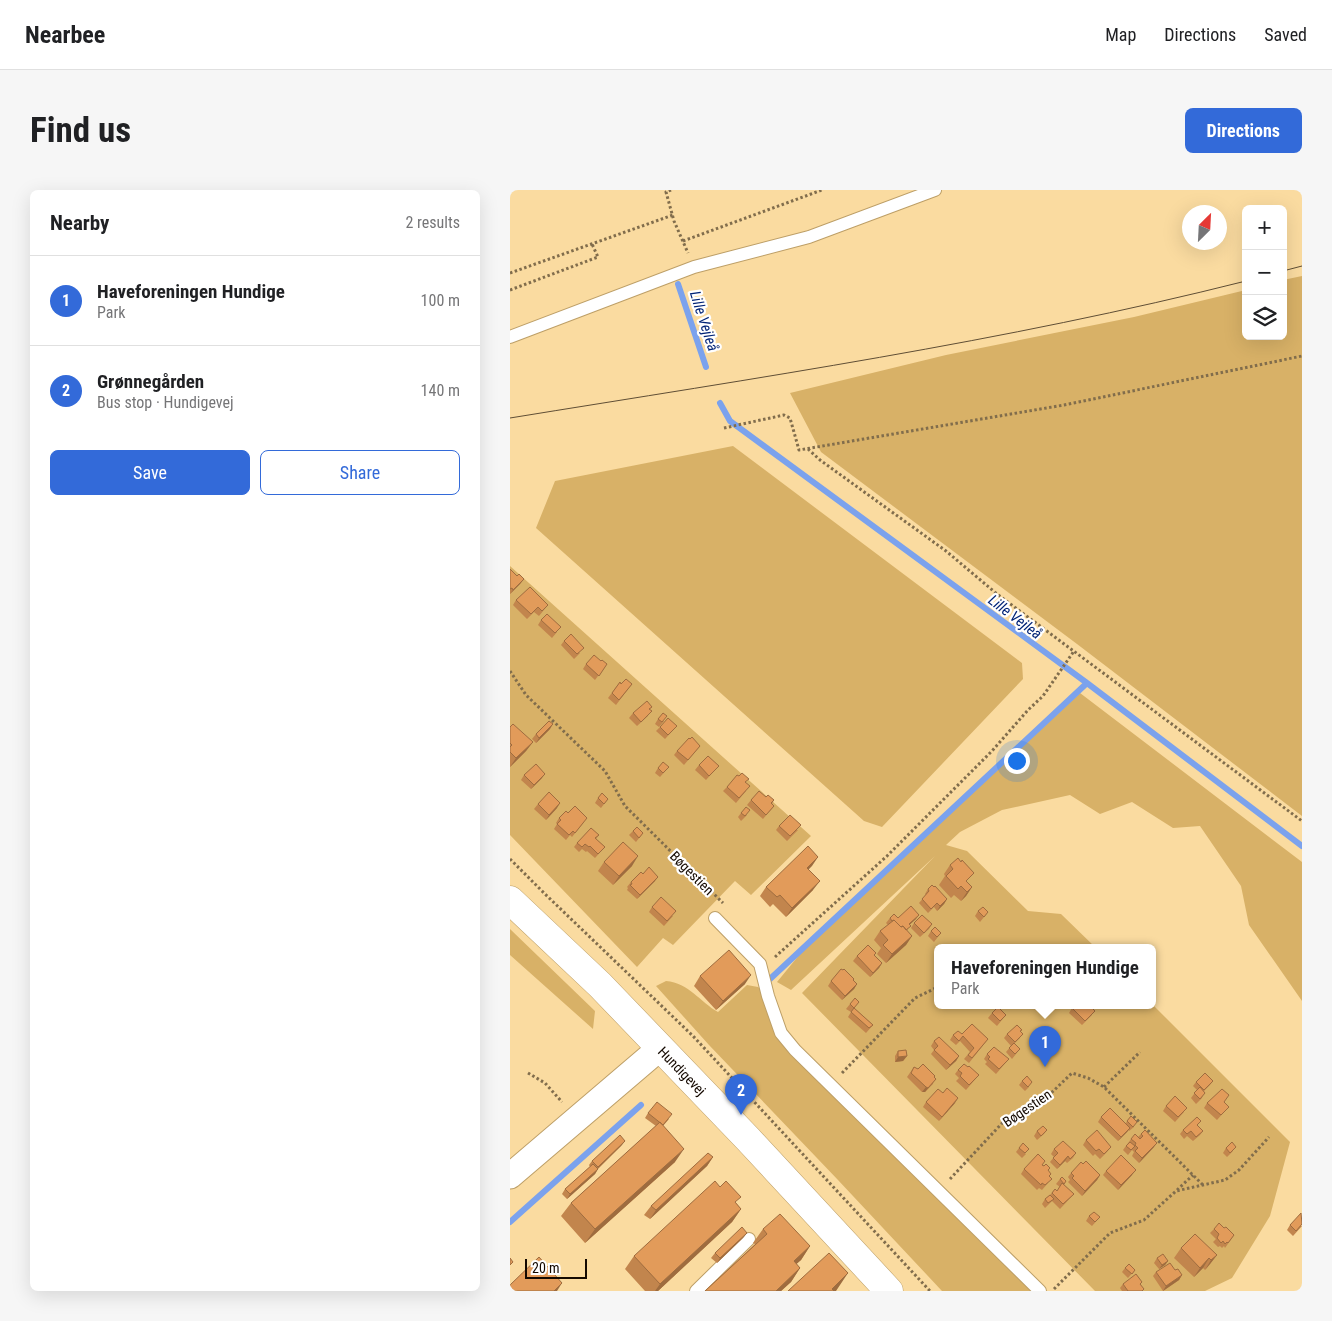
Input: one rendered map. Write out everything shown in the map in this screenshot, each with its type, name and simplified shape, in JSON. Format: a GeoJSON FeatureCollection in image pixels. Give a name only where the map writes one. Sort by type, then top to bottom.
{"type":"FeatureCollection","features":[{"type":"Feature","properties":{"kind":"street","name":"Hundigevej"},"geometry":{"type":"LineString","coordinates":[[510,900],[600,985],[889,1291]]}},
{"type":"Feature","properties":{"kind":"street"},"geometry":{"type":"LineString","coordinates":[[510,1176],[660,1048]]}},
{"type":"Feature","properties":{"kind":"lane"},"geometry":{"type":"LineString","coordinates":[[510,337],[694,267],[809,237],[935,190]]}},
{"type":"Feature","properties":{"kind":"lane"},"geometry":{"type":"LineString","coordinates":[[716,918],[760,964],[768,996],[781,1033],[938,1192],[1040,1291]]}},
{"type":"Feature","properties":{"kind":"lane"},"geometry":{"type":"LineString","coordinates":[[696,1291],[749,1239]]}},
{"type":"Feature","properties":{"kind":"path"},"geometry":{"type":"LineString","coordinates":[[671,190],[666,192],[694,267]]}},
{"type":"Feature","properties":{"kind":"path"},"geometry":{"type":"LineString","coordinates":[[683,241],[822,190]]}},
{"type":"Feature","properties":{"kind":"path"},"geometry":{"type":"LineString","coordinates":[[510,273],[673,215]]}},
{"type":"Feature","properties":{"kind":"path"},"geometry":{"type":"LineString","coordinates":[[510,290],[598,257],[592,244]]}},
{"type":"Feature","properties":{"kind":"path"},"geometry":{"type":"LineString","coordinates":[[724,428],[784,415],[790,418],[799,450],[808,449],[1064,405],[1302,356]]}},
{"type":"Feature","properties":{"kind":"path"},"geometry":{"type":"LineString","coordinates":[[808,449],[820,460],[946,551],[997,594],[1302,821]]}},
{"type":"Feature","properties":{"kind":"path"},"geometry":{"type":"LineString","coordinates":[[762,969],[887,856],[992,751],[1043,696],[1074,651]]}},
{"type":"Feature","properties":{"kind":"path","name":"Bøgestien"},"geometry":{"type":"LineString","coordinates":[[510,671],[526,695],[605,771],[625,806],[727,907],[716,918]]}},
{"type":"Feature","properties":{"kind":"path"},"geometry":{"type":"LineString","coordinates":[[510,859],[693,1036],[930,1291]]}},
{"type":"Feature","properties":{"kind":"path"},"geometry":{"type":"LineString","coordinates":[[831,1085],[915,998],[934,989]]}},
{"type":"Feature","properties":{"kind":"path"},"geometry":{"type":"LineString","coordinates":[[1104,1087],[1140,1052]]}},
{"type":"Feature","properties":{"kind":"path","name":"Bøgestien"},"geometry":{"type":"LineString","coordinates":[[938,1192],[1006,1119],[1045,1099],[1072,1073],[1088,1078],[1104,1087],[1204,1186]]}},
{"type":"Feature","properties":{"kind":"path"},"geometry":{"type":"LineString","coordinates":[[528,1074],[544,1083],[577,1117]]}},
{"type":"Feature","properties":{"kind":"path"},"geometry":{"type":"LineString","coordinates":[[1176,1190],[1204,1186],[1225,1180],[1239,1170],[1269,1137]]}},
{"type":"Feature","properties":{"kind":"path"},"geometry":{"type":"LineString","coordinates":[[1052,1291],[1110,1233],[1144,1220],[1193,1175]]}},
{"type":"Feature","properties":{"kind":"shaded area"},"geometry":{"type":"Polygon","coordinates":[[[1302,276],[1302,816],[821,452],[790,393],[946,355],[1134,317],[1242,291],[1242,340],[1287,340],[1287,279],[1302,276]]]}},
{"type":"Feature","properties":{"kind":"shaded area"},"geometry":{"type":"Polygon","coordinates":[[[733,446],[1022,663],[1023,679],[882,827],[864,821],[536,528],[555,481],[733,446]]]}},
{"type":"Feature","properties":{"kind":"shaded area"},"geometry":{"type":"Polygon","coordinates":[[[510,566],[811,836],[751,895],[735,881],[673,945],[663,938],[637,967],[510,835],[510,566]]]}},
{"type":"Feature","properties":{"kind":"shaded area"},"geometry":{"type":"Polygon","coordinates":[[[1080,693],[1302,862],[1302,1001],[1249,925],[1241,886],[1200,826],[1173,828],[1132,802],[1100,814],[1070,795],[1002,810],[960,832],[946,845],[967,851],[1028,911],[1061,914],[1092,944],[934,944],[934,1009],[1156,1008],[1290,1142],[1270,1216],[1232,1278],[1205,1291],[1095,1291],[802,993],[935,856],[791,990],[777,982],[800,954],[1080,693]]]}},
{"type":"Feature","properties":{"kind":"shaded area"},"geometry":{"type":"Polygon","coordinates":[[[510,929],[595,1011],[593,1029],[510,955],[510,929]]]}},
{"type":"Feature","properties":{"kind":"shaded area"},"geometry":{"type":"Polygon","coordinates":[[[666,981],[674,982],[688,989],[718,1012],[747,985],[758,987],[763,991],[775,1024],[1031,1291],[942,1291],[709,1045],[656,986],[666,981]]]}},
{"type":"Feature","properties":{"kind":"building"},"geometry":{"type":"Polygon","coordinates":[[[510,569],[517,576],[519,574],[524,579],[513,590],[512,588],[510,589],[510,569]]]}},
{"type":"Feature","properties":{"kind":"building"},"geometry":{"type":"Polygon","coordinates":[[[530,587],[548,605],[542,611],[538,607],[531,614],[516,600],[530,587]]]}},
{"type":"Feature","properties":{"kind":"building"},"geometry":{"type":"Polygon","coordinates":[[[547,614],[561,627],[555,633],[541,620],[547,614]]]}},
{"type":"Feature","properties":{"kind":"building"},"geometry":{"type":"Polygon","coordinates":[[[571,634],[584,648],[577,654],[564,641],[571,634]]]}},
{"type":"Feature","properties":{"kind":"building"},"geometry":{"type":"Polygon","coordinates":[[[594,655],[607,664],[599,676],[586,664],[594,655]]]}},
{"type":"Feature","properties":{"kind":"building"},"geometry":{"type":"Polygon","coordinates":[[[626,679],[632,684],[619,700],[612,693],[620,682],[621,684],[626,679]]]}},
{"type":"Feature","properties":{"kind":"building"},"geometry":{"type":"Polygon","coordinates":[[[647,701],[652,707],[649,709],[652,711],[641,722],[633,713],[647,701]]]}},
{"type":"Feature","properties":{"kind":"building"},"geometry":{"type":"Polygon","coordinates":[[[663,713],[667,716],[662,722],[658,719],[663,713]]]}},
{"type":"Feature","properties":{"kind":"building"},"geometry":{"type":"Polygon","coordinates":[[[668,718],[677,726],[668,735],[660,727],[668,718]]]}},
{"type":"Feature","properties":{"kind":"building"},"geometry":{"type":"Polygon","coordinates":[[[549,721],[553,724],[539,738],[536,734],[549,721]]]}},
{"type":"Feature","properties":{"kind":"building"},"geometry":{"type":"Polygon","coordinates":[[[513,724],[533,742],[516,758],[510,752],[512,745],[510,743],[510,727],[513,724]]]}},
{"type":"Feature","properties":{"kind":"building"},"geometry":{"type":"Polygon","coordinates":[[[692,737],[700,746],[688,760],[677,751],[692,737]]]}},
{"type":"Feature","properties":{"kind":"building"},"geometry":{"type":"Polygon","coordinates":[[[708,756],[719,766],[709,776],[699,765],[708,756]]]}},
{"type":"Feature","properties":{"kind":"building"},"geometry":{"type":"Polygon","coordinates":[[[663,762],[669,767],[663,773],[658,768],[663,762]]]}},
{"type":"Feature","properties":{"kind":"building"},"geometry":{"type":"Polygon","coordinates":[[[536,764],[545,774],[534,785],[524,775],[536,764]]]}},
{"type":"Feature","properties":{"kind":"building"},"geometry":{"type":"Polygon","coordinates":[[[742,773],[749,779],[745,782],[750,786],[739,798],[727,787],[737,775],[739,776],[742,773]]]}},
{"type":"Feature","properties":{"kind":"building"},"geometry":{"type":"Polygon","coordinates":[[[759,791],[766,797],[768,795],[774,800],[771,803],[774,806],[766,815],[751,800],[759,791]]]}},
{"type":"Feature","properties":{"kind":"building"},"geometry":{"type":"Polygon","coordinates":[[[549,792],[560,803],[549,815],[538,804],[549,792]]]}},
{"type":"Feature","properties":{"kind":"building"},"geometry":{"type":"Polygon","coordinates":[[[602,793],[608,799],[604,804],[598,798],[602,793]]]}},
{"type":"Feature","properties":{"kind":"building"},"geometry":{"type":"Polygon","coordinates":[[[575,806],[587,818],[575,833],[573,831],[569,835],[557,824],[561,820],[559,818],[566,811],[568,813],[575,806]]]}},
{"type":"Feature","properties":{"kind":"building"},"geometry":{"type":"Polygon","coordinates":[[[746,807],[750,810],[745,816],[741,813],[746,807]]]}},
{"type":"Feature","properties":{"kind":"building"},"geometry":{"type":"Polygon","coordinates":[[[790,815],[801,825],[790,836],[779,826],[790,815]]]}},
{"type":"Feature","properties":{"kind":"building"},"geometry":{"type":"Polygon","coordinates":[[[637,827],[643,833],[639,838],[633,831],[637,827]]]}},
{"type":"Feature","properties":{"kind":"building"},"geometry":{"type":"Polygon","coordinates":[[[591,828],[599,835],[595,838],[605,847],[598,854],[590,846],[585,844],[582,847],[577,843],[591,828]]]}},
{"type":"Feature","properties":{"kind":"building"},"geometry":{"type":"Polygon","coordinates":[[[623,842],[638,856],[619,876],[604,862],[623,842]]]}},
{"type":"Feature","properties":{"kind":"building"},"geometry":{"type":"Polygon","coordinates":[[[808,846],[818,857],[807,868],[820,881],[792,908],[780,895],[777,897],[766,887],[808,846]]]}},
{"type":"Feature","properties":{"kind":"building"},"geometry":{"type":"Polygon","coordinates":[[[958,858],[974,873],[966,881],[972,887],[967,892],[961,886],[958,889],[946,876],[953,869],[950,865],[958,858]]]}},
{"type":"Feature","properties":{"kind":"building"},"geometry":{"type":"Polygon","coordinates":[[[649,867],[658,877],[640,895],[630,885],[641,872],[643,874],[649,867]]]}},
{"type":"Feature","properties":{"kind":"building"},"geometry":{"type":"Polygon","coordinates":[[[932,885],[947,899],[940,906],[937,903],[931,909],[922,899],[932,885]]]}},
{"type":"Feature","properties":{"kind":"building"},"geometry":{"type":"Polygon","coordinates":[[[661,897],[676,911],[667,921],[652,907],[661,897]]]}},
{"type":"Feature","properties":{"kind":"building"},"geometry":{"type":"Polygon","coordinates":[[[911,906],[919,915],[909,924],[911,926],[906,930],[890,918],[894,914],[898,918],[911,906]]]}},
{"type":"Feature","properties":{"kind":"building"},"geometry":{"type":"Polygon","coordinates":[[[983,907],[988,912],[984,917],[978,911],[983,907]]]}},
{"type":"Feature","properties":{"kind":"building"},"geometry":{"type":"Polygon","coordinates":[[[922,915],[932,924],[924,933],[914,923],[922,915]]]}},
{"type":"Feature","properties":{"kind":"building"},"geometry":{"type":"Polygon","coordinates":[[[894,920],[912,936],[892,954],[883,945],[888,940],[880,931],[894,920]]]}},
{"type":"Feature","properties":{"kind":"building"},"geometry":{"type":"Polygon","coordinates":[[[935,927],[941,933],[937,937],[931,931],[935,927]]]}},
{"type":"Feature","properties":{"kind":"building"},"geometry":{"type":"Polygon","coordinates":[[[868,945],[882,963],[873,973],[857,956],[868,945]]]}},
{"type":"Feature","properties":{"kind":"building"},"geometry":{"type":"Polygon","coordinates":[[[729,950],[751,975],[723,1001],[700,976],[729,950]]]}},
{"type":"Feature","properties":{"kind":"building"},"geometry":{"type":"Polygon","coordinates":[[[841,969],[844,969],[857,984],[845,996],[831,981],[841,969]]]}},
{"type":"Feature","properties":{"kind":"building"},"geometry":{"type":"Polygon","coordinates":[[[855,998],[859,1002],[854,1008],[850,1004],[855,998]]]}},
{"type":"Feature","properties":{"kind":"building"},"geometry":{"type":"Polygon","coordinates":[[[854,1008],[873,1025],[869,1028],[851,1012],[854,1008]]]}},
{"type":"Feature","properties":{"kind":"building"},"geometry":{"type":"Polygon","coordinates":[[[996,1009],[1000,1009],[1006,1015],[1000,1021],[992,1013],[996,1009]]]}},
{"type":"Feature","properties":{"kind":"building"},"geometry":{"type":"Polygon","coordinates":[[[1073,1009],[1093,1009],[1095,1011],[1085,1021],[1073,1009]]]}},
{"type":"Feature","properties":{"kind":"building"},"geometry":{"type":"Polygon","coordinates":[[[972,1024],[988,1039],[972,1058],[968,1055],[974,1048],[963,1036],[959,1041],[953,1035],[958,1031],[962,1034],[972,1024]]]}},
{"type":"Feature","properties":{"kind":"building"},"geometry":{"type":"Polygon","coordinates":[[[1017,1025],[1023,1034],[1015,1042],[1007,1034],[1017,1025]]]}},
{"type":"Feature","properties":{"kind":"building"},"geometry":{"type":"Polygon","coordinates":[[[939,1037],[959,1056],[950,1065],[934,1050],[938,1046],[934,1041],[939,1037]]]}},
{"type":"Feature","properties":{"kind":"building"},"geometry":{"type":"Polygon","coordinates":[[[1014,1043],[1020,1049],[1015,1054],[1009,1048],[1014,1043]]]}},
{"type":"Feature","properties":{"kind":"building"},"geometry":{"type":"Polygon","coordinates":[[[994,1047],[1009,1059],[999,1069],[988,1059],[990,1057],[987,1054],[994,1047]]]}},
{"type":"Feature","properties":{"kind":"building"},"geometry":{"type":"Polygon","coordinates":[[[906,1050],[907,1056],[898,1057],[898,1051],[906,1050]]]}},
{"type":"Feature","properties":{"kind":"building"},"geometry":{"type":"Polygon","coordinates":[[[923,1064],[936,1079],[928,1088],[911,1073],[914,1067],[918,1069],[923,1064]]]}},
{"type":"Feature","properties":{"kind":"building"},"geometry":{"type":"Polygon","coordinates":[[[964,1064],[979,1075],[969,1085],[960,1076],[962,1073],[958,1070],[964,1064]]]}},
{"type":"Feature","properties":{"kind":"building"},"geometry":{"type":"Polygon","coordinates":[[[1205,1073],[1213,1081],[1204,1090],[1196,1082],[1205,1073]]]}},
{"type":"Feature","properties":{"kind":"building"},"geometry":{"type":"Polygon","coordinates":[[[1027,1076],[1032,1082],[1028,1087],[1022,1081],[1027,1076]]]}},
{"type":"Feature","properties":{"kind":"building"},"geometry":{"type":"Polygon","coordinates":[[[1200,1087],[1205,1093],[1200,1099],[1194,1093],[1200,1087]]]}},
{"type":"Feature","properties":{"kind":"building"},"geometry":{"type":"Polygon","coordinates":[[[947,1088],[958,1098],[942,1117],[926,1102],[938,1089],[943,1093],[947,1088]]]}},
{"type":"Feature","properties":{"kind":"building"},"geometry":{"type":"Polygon","coordinates":[[[1222,1089],[1229,1095],[1224,1102],[1229,1107],[1221,1115],[1207,1103],[1222,1089]]]}},
{"type":"Feature","properties":{"kind":"building"},"geometry":{"type":"Polygon","coordinates":[[[1175,1096],[1187,1108],[1178,1117],[1166,1106],[1175,1096]]]}},
{"type":"Feature","properties":{"kind":"building"},"geometry":{"type":"Polygon","coordinates":[[[657,1102],[672,1114],[663,1125],[648,1113],[657,1102]]]}},
{"type":"Feature","properties":{"kind":"building"},"geometry":{"type":"Polygon","coordinates":[[[1110,1108],[1130,1128],[1121,1137],[1101,1117],[1110,1108]]]}},
{"type":"Feature","properties":{"kind":"building"},"geometry":{"type":"Polygon","coordinates":[[[1131,1116],[1137,1122],[1133,1127],[1127,1121],[1131,1116]]]}},
{"type":"Feature","properties":{"kind":"building"},"geometry":{"type":"Polygon","coordinates":[[[1197,1117],[1201,1121],[1197,1125],[1203,1131],[1196,1137],[1191,1131],[1187,1134],[1183,1130],[1197,1117]]]}},
{"type":"Feature","properties":{"kind":"building"},"geometry":{"type":"Polygon","coordinates":[[[660,1122],[684,1149],[595,1229],[571,1203],[660,1122]]]}},
{"type":"Feature","properties":{"kind":"building"},"geometry":{"type":"Polygon","coordinates":[[[1043,1126],[1047,1130],[1041,1136],[1037,1131],[1043,1126]]]}},
{"type":"Feature","properties":{"kind":"building"},"geometry":{"type":"Polygon","coordinates":[[[1097,1130],[1111,1147],[1104,1154],[1099,1149],[1096,1151],[1086,1140],[1097,1130]]]}},
{"type":"Feature","properties":{"kind":"building"},"geometry":{"type":"Polygon","coordinates":[[[1145,1130],[1157,1143],[1142,1158],[1135,1151],[1138,1148],[1131,1139],[1135,1134],[1140,1139],[1143,1136],[1141,1134],[1145,1130]]]}},
{"type":"Feature","properties":{"kind":"building"},"geometry":{"type":"Polygon","coordinates":[[[620,1135],[625,1141],[598,1167],[592,1161],[620,1135]]]}},
{"type":"Feature","properties":{"kind":"building"},"geometry":{"type":"Polygon","coordinates":[[[1063,1141],[1076,1153],[1070,1159],[1068,1156],[1060,1165],[1053,1158],[1058,1153],[1054,1149],[1063,1141]]]}},
{"type":"Feature","properties":{"kind":"building"},"geometry":{"type":"Polygon","coordinates":[[[1130,1142],[1135,1146],[1131,1150],[1126,1146],[1130,1142]]]}},
{"type":"Feature","properties":{"kind":"building"},"geometry":{"type":"Polygon","coordinates":[[[1232,1142],[1236,1147],[1230,1153],[1226,1148],[1232,1142]]]}},
{"type":"Feature","properties":{"kind":"building"},"geometry":{"type":"Polygon","coordinates":[[[1023,1143],[1029,1149],[1025,1153],[1019,1148],[1023,1143]]]}},
{"type":"Feature","properties":{"kind":"building"},"geometry":{"type":"Polygon","coordinates":[[[708,1153],[713,1157],[656,1210],[651,1206],[708,1153]]]}},
{"type":"Feature","properties":{"kind":"building"},"geometry":{"type":"Polygon","coordinates":[[[1038,1154],[1045,1161],[1042,1165],[1046,1164],[1050,1168],[1048,1170],[1051,1174],[1049,1176],[1052,1179],[1045,1185],[1042,1183],[1041,1185],[1024,1169],[1038,1154]]]}},
{"type":"Feature","properties":{"kind":"building"},"geometry":{"type":"Polygon","coordinates":[[[1121,1155],[1136,1170],[1121,1185],[1106,1171],[1121,1155]]]}},
{"type":"Feature","properties":{"kind":"building"},"geometry":{"type":"Polygon","coordinates":[[[1086,1161],[1100,1175],[1085,1191],[1072,1178],[1074,1176],[1071,1173],[1081,1162],[1083,1164],[1086,1161]]]}},
{"type":"Feature","properties":{"kind":"building"},"geometry":{"type":"Polygon","coordinates":[[[593,1164],[598,1169],[570,1194],[565,1189],[593,1164]]]}},
{"type":"Feature","properties":{"kind":"building"},"geometry":{"type":"Polygon","coordinates":[[[1062,1177],[1066,1181],[1064,1184],[1060,1179],[1062,1177]]]}},
{"type":"Feature","properties":{"kind":"building"},"geometry":{"type":"Polygon","coordinates":[[[715,1181],[720,1187],[726,1181],[741,1197],[735,1202],[741,1209],[660,1284],[634,1256],[715,1181]]]}},
{"type":"Feature","properties":{"kind":"building"},"geometry":{"type":"Polygon","coordinates":[[[1062,1183],[1074,1194],[1063,1204],[1052,1193],[1055,1189],[1057,1191],[1062,1183]]]}},
{"type":"Feature","properties":{"kind":"building"},"geometry":{"type":"Polygon","coordinates":[[[1050,1195],[1054,1199],[1048,1203],[1045,1199],[1050,1195]]]}},
{"type":"Feature","properties":{"kind":"building"},"geometry":{"type":"Polygon","coordinates":[[[1094,1212],[1100,1217],[1095,1222],[1089,1216],[1094,1212]]]}},
{"type":"Feature","properties":{"kind":"building"},"geometry":{"type":"Polygon","coordinates":[[[1301,1213],[1302,1224],[1296,1231],[1290,1225],[1301,1213]]]}},
{"type":"Feature","properties":{"kind":"building"},"geometry":{"type":"Polygon","coordinates":[[[780,1214],[810,1246],[794,1261],[800,1268],[776,1291],[705,1291],[767,1234],[763,1229],[780,1214]]]}},
{"type":"Feature","properties":{"kind":"building"},"geometry":{"type":"Polygon","coordinates":[[[1219,1223],[1234,1235],[1228,1243],[1225,1244],[1223,1241],[1221,1243],[1217,1238],[1219,1234],[1214,1229],[1219,1223]]]}},
{"type":"Feature","properties":{"kind":"building"},"geometry":{"type":"Polygon","coordinates":[[[742,1227],[747,1233],[720,1258],[715,1253],[742,1227]]]}},
{"type":"Feature","properties":{"kind":"building"},"geometry":{"type":"Polygon","coordinates":[[[1195,1234],[1217,1255],[1211,1260],[1209,1258],[1200,1268],[1181,1248],[1195,1234]]]}},
{"type":"Feature","properties":{"kind":"building"},"geometry":{"type":"Polygon","coordinates":[[[829,1253],[848,1273],[832,1289],[834,1291],[788,1291],[829,1253]]]}},
{"type":"Feature","properties":{"kind":"building"},"geometry":{"type":"Polygon","coordinates":[[[1163,1254],[1168,1261],[1162,1265],[1157,1258],[1163,1254]]]}},
{"type":"Feature","properties":{"kind":"building"},"geometry":{"type":"Polygon","coordinates":[[[539,1257],[562,1283],[554,1291],[510,1291],[510,1285],[539,1257]]]}},
{"type":"Feature","properties":{"kind":"building"},"geometry":{"type":"Polygon","coordinates":[[[1170,1263],[1182,1275],[1166,1286],[1156,1272],[1170,1263]]]}},
{"type":"Feature","properties":{"kind":"building"},"geometry":{"type":"Polygon","coordinates":[[[1129,1264],[1135,1270],[1132,1274],[1125,1268],[1129,1264]]]}},
{"type":"Feature","properties":{"kind":"building"},"geometry":{"type":"Polygon","coordinates":[[[1136,1274],[1142,1282],[1140,1284],[1144,1289],[1142,1291],[1128,1291],[1123,1284],[1136,1274]]]}},
{"type":"Feature","properties":{"kind":"waterway","name":"Lille Vejleå"},"geometry":{"type":"LineString","coordinates":[[678,284],[706,367]]}},
{"type":"Feature","properties":{"kind":"waterway","name":"Lille Vejleå"},"geometry":{"type":"LineString","coordinates":[[720,403],[730,421],[1087,683],[1302,846]]}},
{"type":"Feature","properties":{"kind":"waterway"},"geometry":{"type":"LineString","coordinates":[[770,979],[1087,683]]}},
{"type":"Feature","properties":{"kind":"waterway"},"geometry":{"type":"LineString","coordinates":[[510,1222],[641,1105]]}},
{"type":"Feature","properties":{"kind":"tram line"},"geometry":{"type":"LineString","coordinates":[[1287,270],[1302,266]]}},
{"type":"Feature","properties":{"kind":"tram line"},"geometry":{"type":"LineString","coordinates":[[510,418],[972,341],[1064,323],[1242,282]]}},
{"type":"Feature","properties":{"kind":"place","name":"Haveforeningen Hundige"},"geometry":{"type":"Point","coordinates":[1045,1067]}},
{"type":"Feature","properties":{"kind":"place","name":"Grønnegården"},"geometry":{"type":"Point","coordinates":[741,1115]}}]}
